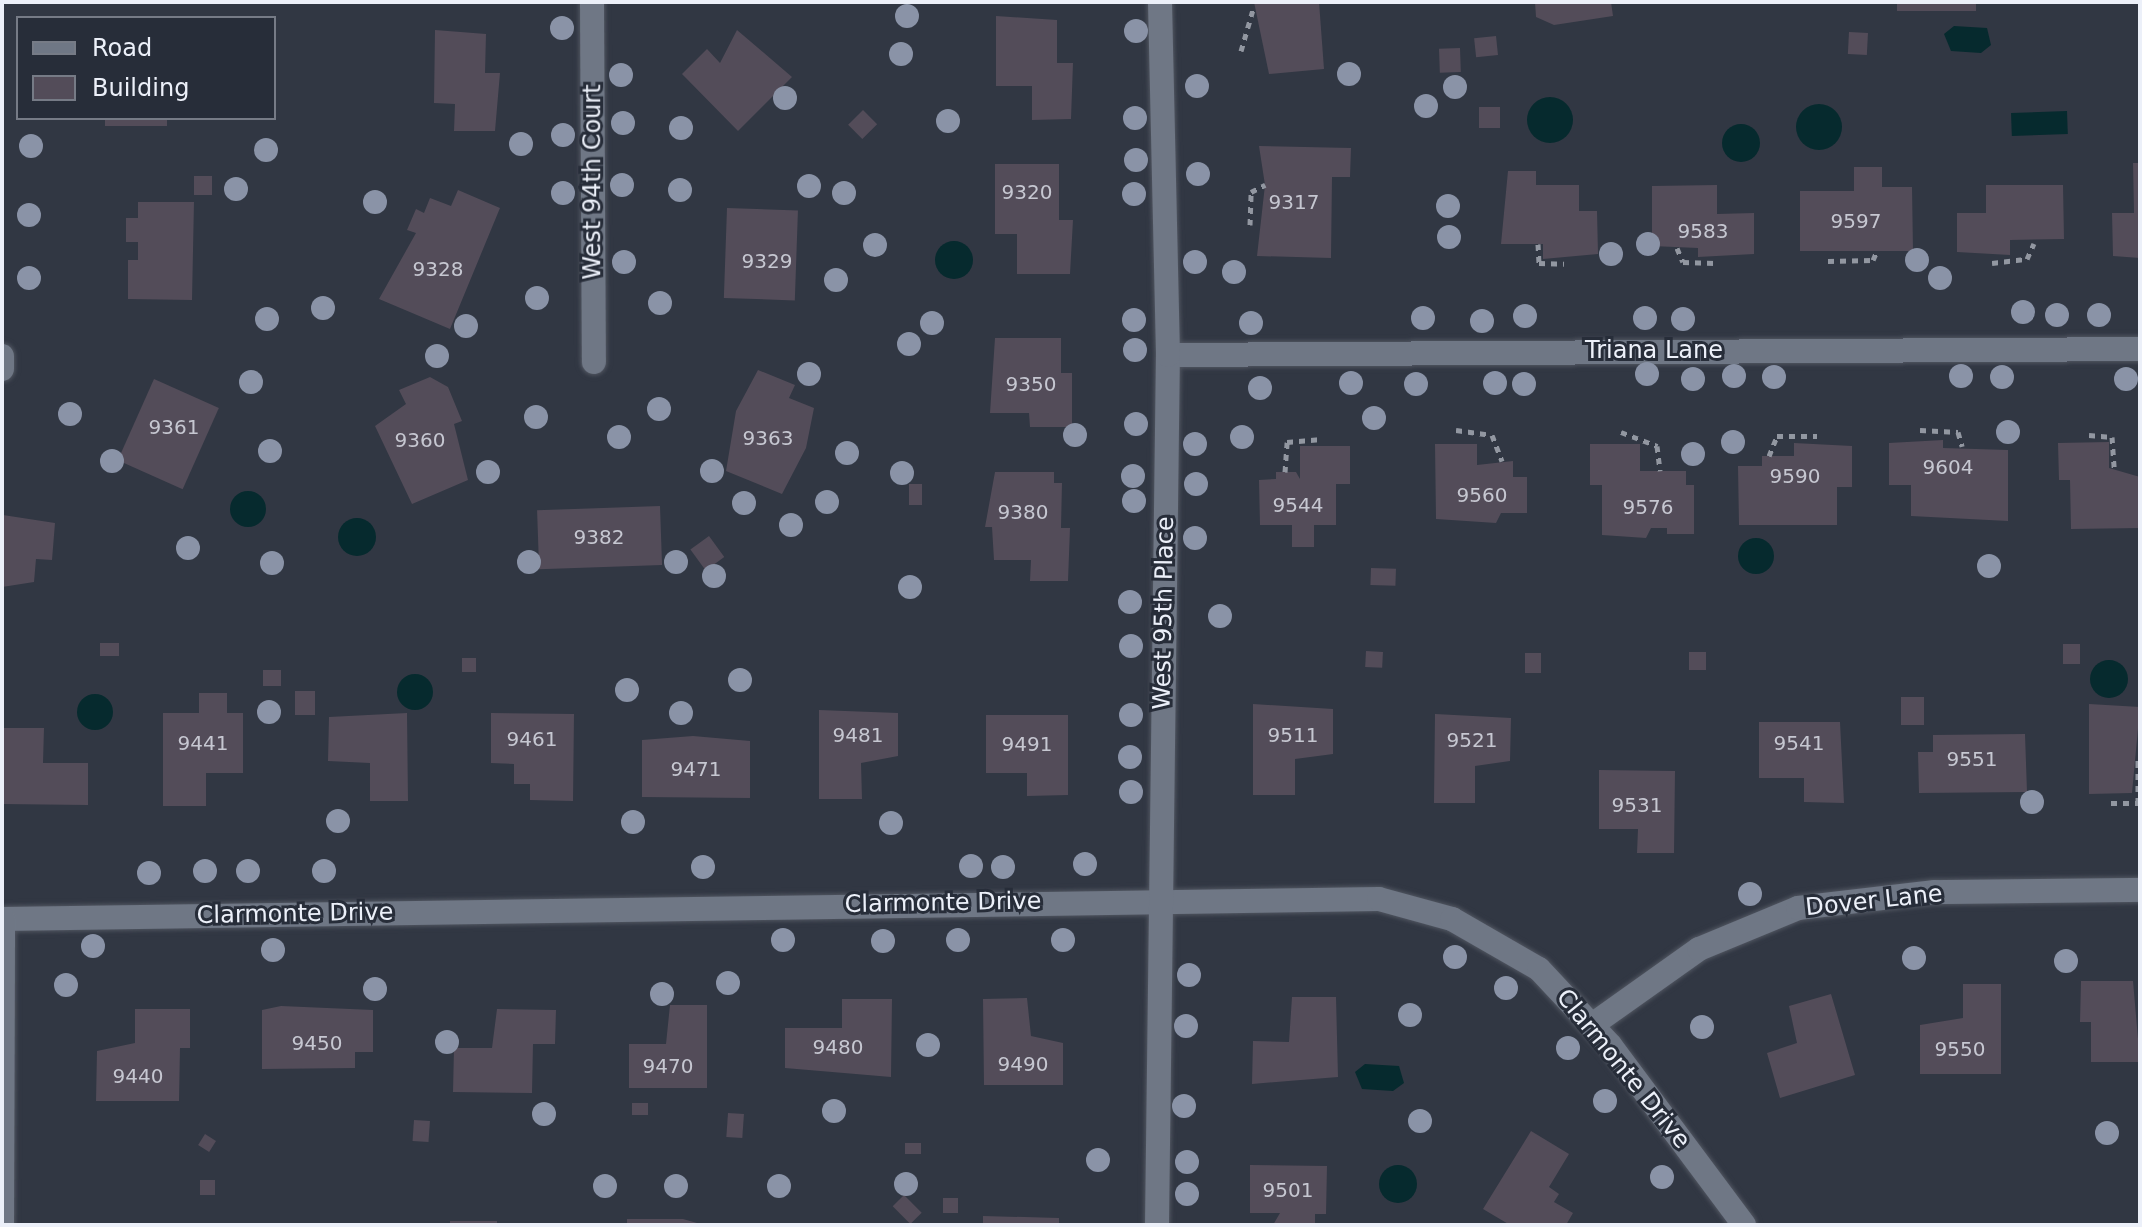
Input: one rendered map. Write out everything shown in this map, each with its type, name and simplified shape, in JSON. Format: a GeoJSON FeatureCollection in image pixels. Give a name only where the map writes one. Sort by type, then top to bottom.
{"type":"FeatureCollection","features":[{"type":"Feature","properties":{"kind":"street","name":"West 94th Court"},"geometry":{"type":"LineString","coordinates":[[592,2],[594,362]]}},
{"type":"Feature","properties":{"kind":"street","name":"West 95th Place"},"geometry":{"type":"LineString","coordinates":[[1157,1225],[1168,355],[1160,2]]}},
{"type":"Feature","properties":{"kind":"street","name":"Triana Lane"},"geometry":{"type":"LineString","coordinates":[[1168,355],[2140,349]]}},
{"type":"Feature","properties":{"kind":"street"},"geometry":{"type":"LineString","coordinates":[[2,356],[2,369]]}},
{"type":"Feature","properties":{"kind":"street","name":"Dover Lane"},"geometry":{"type":"LineString","coordinates":[[1592,1025],[1699,949],[1798,908],[1922,892],[2140,890]]}},
{"type":"Feature","properties":{"kind":"street","name":"Clarmonte Drive"},"geometry":{"type":"LineString","coordinates":[[3,919],[1342,898],[1411,905],[1512,949],[1592,1025],[1744,1225]]}},
{"type":"Feature","properties":{"kind":"street"},"geometry":{"type":"LineString","coordinates":[[2,1225],[3,919]]}},
{"type":"Feature","properties":{"kind":"path"},"geometry":{"type":"LineString","coordinates":[[1241,51],[1254,6]]}},
{"type":"Feature","properties":{"kind":"path"},"geometry":{"type":"LineString","coordinates":[[1250,225],[1251,192],[1265,185]]}},
{"type":"Feature","properties":{"kind":"path"},"geometry":{"type":"LineString","coordinates":[[1992,263],[2027,259],[2034,243]]}},
{"type":"Feature","properties":{"kind":"path"},"geometry":{"type":"LineString","coordinates":[[1538,244],[1539,263],[1564,264]]}},
{"type":"Feature","properties":{"kind":"path"},"geometry":{"type":"LineString","coordinates":[[1677,248],[1683,262],[1715,263]]}},
{"type":"Feature","properties":{"kind":"path"},"geometry":{"type":"LineString","coordinates":[[1828,261],[1865,262],[1877,251]]}},
{"type":"Feature","properties":{"kind":"path"},"geometry":{"type":"LineString","coordinates":[[1456,430],[1492,435],[1502,461]]}},
{"type":"Feature","properties":{"kind":"path"},"geometry":{"type":"LineString","coordinates":[[1920,430],[1958,432],[1962,446]]}},
{"type":"Feature","properties":{"kind":"path"},"geometry":{"type":"LineString","coordinates":[[1621,432],[1657,446],[1660,471]]}},
{"type":"Feature","properties":{"kind":"path"},"geometry":{"type":"LineString","coordinates":[[2089,435],[2112,437],[2114,468]]}},
{"type":"Feature","properties":{"kind":"path"},"geometry":{"type":"LineString","coordinates":[[1769,456],[1777,436],[1817,436]]}},
{"type":"Feature","properties":{"kind":"path"},"geometry":{"type":"LineString","coordinates":[[1285,472],[1287,442],[1319,439]]}},
{"type":"Feature","properties":{"kind":"path"},"geometry":{"type":"LineString","coordinates":[[2111,803],[2138,803],[2138,756]]}},
{"type":"Feature","properties":{"kind":"shaded area"},"geometry":{"type":"Polygon","coordinates":[[[1954,26],[1987,28],[1991,45],[1981,53],[1951,51],[1944,34],[1954,26]]]}},
{"type":"Feature","properties":{"kind":"shaded area"},"geometry":{"type":"Polygon","coordinates":[[[1550,97],[1566,104],[1573,120],[1566,136],[1550,143],[1534,136],[1527,120],[1534,104],[1550,97]]]}},
{"type":"Feature","properties":{"kind":"shaded area"},"geometry":{"type":"Polygon","coordinates":[[[1819,104],[1835,111],[1842,127],[1835,143],[1819,150],[1803,143],[1796,127],[1803,111],[1819,104]]]}},
{"type":"Feature","properties":{"kind":"shaded area"},"geometry":{"type":"Polygon","coordinates":[[[2067,111],[2068,134],[2012,136],[2011,113],[2067,111]]]}},
{"type":"Feature","properties":{"kind":"shaded area"},"geometry":{"type":"Polygon","coordinates":[[[1741,124],[1754,130],[1760,143],[1754,156],[1741,162],[1728,156],[1722,143],[1728,130],[1741,124]]]}},
{"type":"Feature","properties":{"kind":"shaded area"},"geometry":{"type":"Polygon","coordinates":[[[954,241],[968,246],[973,260],[968,274],[954,279],[940,274],[935,260],[940,246],[954,241]]]}},
{"type":"Feature","properties":{"kind":"shaded area"},"geometry":{"type":"Polygon","coordinates":[[[248,491],[261,496],[266,509],[261,522],[248,527],[235,522],[230,509],[235,496],[248,491]]]}},
{"type":"Feature","properties":{"kind":"shaded area"},"geometry":{"type":"Polygon","coordinates":[[[357,518],[370,524],[376,537],[370,550],[357,556],[344,550],[338,537],[344,524],[357,518]]]}},
{"type":"Feature","properties":{"kind":"shaded area"},"geometry":{"type":"Polygon","coordinates":[[[1756,538],[1769,543],[1774,556],[1769,569],[1756,574],[1743,569],[1738,556],[1743,543],[1756,538]]]}},
{"type":"Feature","properties":{"kind":"shaded area"},"geometry":{"type":"Polygon","coordinates":[[[2109,660],[2123,665],[2128,679],[2123,693],[2109,698],[2095,693],[2090,679],[2095,665],[2109,660]]]}},
{"type":"Feature","properties":{"kind":"shaded area"},"geometry":{"type":"Polygon","coordinates":[[[415,674],[428,679],[433,692],[428,705],[415,710],[402,705],[397,692],[402,679],[415,674]]]}},
{"type":"Feature","properties":{"kind":"shaded area"},"geometry":{"type":"Polygon","coordinates":[[[95,694],[108,699],[113,712],[108,725],[95,730],[82,725],[77,712],[82,699],[95,694]]]}},
{"type":"Feature","properties":{"kind":"shaded area"},"geometry":{"type":"Polygon","coordinates":[[[1365,1064],[1399,1066],[1404,1083],[1393,1091],[1362,1089],[1355,1072],[1365,1064]]]}},
{"type":"Feature","properties":{"kind":"shaded area"},"geometry":{"type":"Polygon","coordinates":[[[1398,1165],[1411,1171],[1417,1184],[1411,1197],[1398,1203],[1385,1197],[1379,1184],[1385,1171],[1398,1165]]]}},
{"type":"Feature","properties":{"kind":"building"},"geometry":{"type":"Polygon","coordinates":[[[1254,2],[1319,2],[1324,69],[1269,74],[1254,2]]]}},
{"type":"Feature","properties":{"kind":"building"},"geometry":{"type":"Polygon","coordinates":[[[1535,2],[1611,2],[1613,16],[1554,25],[1536,17],[1535,2]]]}},
{"type":"Feature","properties":{"kind":"building"},"geometry":{"type":"Polygon","coordinates":[[[1897,2],[1976,2],[1976,11],[1897,11],[1897,2]]]}},
{"type":"Feature","properties":{"kind":"building"},"geometry":{"type":"Polygon","coordinates":[[[996,16],[1057,20],[1057,63],[1073,63],[1071,119],[1032,120],[1032,86],[996,86],[996,16]]]}},
{"type":"Feature","properties":{"kind":"building"},"geometry":{"type":"Polygon","coordinates":[[[435,30],[486,34],[485,73],[500,73],[495,131],[454,131],[455,104],[434,103],[435,30]]]}},
{"type":"Feature","properties":{"kind":"building"},"geometry":{"type":"Polygon","coordinates":[[[737,30],[792,77],[738,131],[682,74],[707,49],[720,63],[737,30]]]}},
{"type":"Feature","properties":{"kind":"building"},"geometry":{"type":"Polygon","coordinates":[[[1849,32],[1868,33],[1867,55],[1848,54],[1849,32]]]}},
{"type":"Feature","properties":{"kind":"building"},"geometry":{"type":"Polygon","coordinates":[[[1496,36],[1498,55],[1476,57],[1474,38],[1496,36]]]}},
{"type":"Feature","properties":{"kind":"building"},"geometry":{"type":"Polygon","coordinates":[[[1460,48],[1461,72],[1440,73],[1439,49],[1460,48]]]}},
{"type":"Feature","properties":{"kind":"building"},"geometry":{"type":"Polygon","coordinates":[[[1479,107],[1500,107],[1500,128],[1479,128],[1479,107]]]}},
{"type":"Feature","properties":{"kind":"building"},"geometry":{"type":"Polygon","coordinates":[[[863,110],[877,124],[862,139],[848,125],[863,110]]]}},
{"type":"Feature","properties":{"kind":"building"},"geometry":{"type":"Polygon","coordinates":[[[105,120],[167,120],[167,126],[105,126],[105,120]]]}},
{"type":"Feature","properties":{"kind":"building"},"geometry":{"type":"Polygon","coordinates":[[[1259,146],[1351,148],[1350,177],[1332,177],[1331,258],[1257,256],[1265,185],[1259,146]]]}},
{"type":"Feature","properties":{"kind":"building"},"geometry":{"type":"Polygon","coordinates":[[[2133,163],[2140,163],[2140,258],[2113,256],[2112,213],[2134,213],[2133,163]]]}},
{"type":"Feature","properties":{"kind":"building"},"geometry":{"type":"Polygon","coordinates":[[[995,164],[1059,164],[1059,220],[1073,220],[1070,274],[1017,274],[1017,234],[995,234],[995,164]]]}},
{"type":"Feature","properties":{"kind":"building"},"geometry":{"type":"Polygon","coordinates":[[[1854,167],[1882,167],[1882,187],[1912,187],[1913,251],[1800,251],[1800,191],[1854,191],[1854,167]]]}},
{"type":"Feature","properties":{"kind":"building"},"geometry":{"type":"Polygon","coordinates":[[[1508,171],[1536,171],[1536,185],[1579,185],[1579,211],[1597,211],[1598,254],[1543,259],[1543,244],[1501,244],[1508,171]]]}},
{"type":"Feature","properties":{"kind":"building"},"geometry":{"type":"Polygon","coordinates":[[[194,176],[212,176],[212,195],[194,195],[194,176]]]}},
{"type":"Feature","properties":{"kind":"building"},"geometry":{"type":"Polygon","coordinates":[[[1717,185],[1717,214],[1754,213],[1754,254],[1698,257],[1698,248],[1652,246],[1652,186],[1717,185]]]}},
{"type":"Feature","properties":{"kind":"building"},"geometry":{"type":"Polygon","coordinates":[[[1986,185],[2063,185],[2064,239],[2010,240],[2010,255],[1957,252],[1957,213],[1986,213],[1986,185]]]}},
{"type":"Feature","properties":{"kind":"building"},"geometry":{"type":"Polygon","coordinates":[[[458,190],[500,208],[450,329],[379,299],[416,233],[407,230],[416,209],[424,213],[430,198],[451,206],[458,190]]]}},
{"type":"Feature","properties":{"kind":"building"},"geometry":{"type":"Polygon","coordinates":[[[138,202],[194,202],[192,300],[128,299],[128,260],[138,260],[138,242],[126,242],[126,218],[138,218],[138,202]]]}},
{"type":"Feature","properties":{"kind":"building"},"geometry":{"type":"Polygon","coordinates":[[[727,208],[798,210],[795,300],[724,298],[727,208]]]}},
{"type":"Feature","properties":{"kind":"building"},"geometry":{"type":"Polygon","coordinates":[[[995,338],[1061,338],[1061,373],[1072,373],[1072,427],[1030,427],[1029,413],[990,413],[995,338]]]}},
{"type":"Feature","properties":{"kind":"building"},"geometry":{"type":"Polygon","coordinates":[[[758,370],[795,385],[789,398],[814,408],[806,448],[782,494],[726,471],[736,411],[758,370]]]}},
{"type":"Feature","properties":{"kind":"building"},"geometry":{"type":"Polygon","coordinates":[[[430,377],[448,387],[462,421],[454,424],[468,480],[412,504],[375,426],[406,404],[399,390],[430,377]]]}},
{"type":"Feature","properties":{"kind":"building"},"geometry":{"type":"Polygon","coordinates":[[[154,379],[219,408],[183,489],[118,460],[154,379]]]}},
{"type":"Feature","properties":{"kind":"building"},"geometry":{"type":"Polygon","coordinates":[[[1943,440],[1943,448],[2008,450],[2008,521],[1911,516],[1911,485],[1889,485],[1889,443],[1943,440]]]}},
{"type":"Feature","properties":{"kind":"building"},"geometry":{"type":"Polygon","coordinates":[[[2109,442],[2109,468],[2140,477],[2140,528],[2071,529],[2070,480],[2059,480],[2058,443],[2109,442]]]}},
{"type":"Feature","properties":{"kind":"building"},"geometry":{"type":"Polygon","coordinates":[[[1794,443],[1852,446],[1852,487],[1837,487],[1837,525],[1739,525],[1738,466],[1762,466],[1762,456],[1794,456],[1794,443]]]}},
{"type":"Feature","properties":{"kind":"building"},"geometry":{"type":"Polygon","coordinates":[[[1435,444],[1477,444],[1477,465],[1513,461],[1513,477],[1527,477],[1527,513],[1501,513],[1496,523],[1436,519],[1435,444]]]}},
{"type":"Feature","properties":{"kind":"building"},"geometry":{"type":"Polygon","coordinates":[[[1590,444],[1640,444],[1640,471],[1686,471],[1686,485],[1694,485],[1694,534],[1667,534],[1667,528],[1651,528],[1646,538],[1602,535],[1602,485],[1590,485],[1590,444]]]}},
{"type":"Feature","properties":{"kind":"building"},"geometry":{"type":"Polygon","coordinates":[[[1300,446],[1350,446],[1350,484],[1336,484],[1336,525],[1314,525],[1314,547],[1292,547],[1292,525],[1260,525],[1259,480],[1276,479],[1276,472],[1296,472],[1300,479],[1300,446]]]}},
{"type":"Feature","properties":{"kind":"building"},"geometry":{"type":"Polygon","coordinates":[[[995,472],[1054,472],[1054,483],[1062,483],[1061,528],[1070,528],[1068,581],[1030,581],[1031,560],[994,560],[992,527],[985,527],[995,472]]]}},
{"type":"Feature","properties":{"kind":"building"},"geometry":{"type":"Polygon","coordinates":[[[909,484],[922,484],[922,505],[909,505],[909,484]]]}},
{"type":"Feature","properties":{"kind":"building"},"geometry":{"type":"Polygon","coordinates":[[[660,506],[662,565],[539,569],[537,510],[660,506]]]}},
{"type":"Feature","properties":{"kind":"building"},"geometry":{"type":"Polygon","coordinates":[[[3,515],[55,523],[52,560],[36,559],[34,582],[2,587],[3,515]]]}},
{"type":"Feature","properties":{"kind":"building"},"geometry":{"type":"Polygon","coordinates":[[[709,536],[724,557],[706,571],[690,550],[709,536]]]}},
{"type":"Feature","properties":{"kind":"building"},"geometry":{"type":"Polygon","coordinates":[[[1371,568],[1396,569],[1395,586],[1370,585],[1371,568]]]}},
{"type":"Feature","properties":{"kind":"building"},"geometry":{"type":"Polygon","coordinates":[[[100,643],[119,643],[119,656],[100,656],[100,643]]]}},
{"type":"Feature","properties":{"kind":"building"},"geometry":{"type":"Polygon","coordinates":[[[2063,644],[2080,644],[2080,664],[2063,664],[2063,644]]]}},
{"type":"Feature","properties":{"kind":"building"},"geometry":{"type":"Polygon","coordinates":[[[1366,651],[1383,652],[1382,668],[1365,667],[1366,651]]]}},
{"type":"Feature","properties":{"kind":"building"},"geometry":{"type":"Polygon","coordinates":[[[1689,652],[1706,652],[1706,670],[1689,670],[1689,652]]]}},
{"type":"Feature","properties":{"kind":"building"},"geometry":{"type":"Polygon","coordinates":[[[1525,653],[1541,653],[1541,673],[1525,673],[1525,653]]]}},
{"type":"Feature","properties":{"kind":"building"},"geometry":{"type":"Polygon","coordinates":[[[462,658],[476,658],[476,672],[462,672],[462,658]]]}},
{"type":"Feature","properties":{"kind":"building"},"geometry":{"type":"Polygon","coordinates":[[[263,670],[281,670],[281,686],[263,686],[263,670]]]}},
{"type":"Feature","properties":{"kind":"building"},"geometry":{"type":"Polygon","coordinates":[[[295,691],[315,691],[315,715],[295,715],[295,691]]]}},
{"type":"Feature","properties":{"kind":"building"},"geometry":{"type":"Polygon","coordinates":[[[199,693],[227,693],[227,713],[243,713],[243,773],[206,773],[206,806],[163,806],[163,713],[199,713],[199,693]]]}},
{"type":"Feature","properties":{"kind":"building"},"geometry":{"type":"Polygon","coordinates":[[[1901,697],[1924,697],[1924,725],[1901,725],[1901,697]]]}},
{"type":"Feature","properties":{"kind":"building"},"geometry":{"type":"Polygon","coordinates":[[[1253,704],[1333,709],[1333,754],[1295,759],[1295,795],[1253,795],[1253,704]]]}},
{"type":"Feature","properties":{"kind":"building"},"geometry":{"type":"Polygon","coordinates":[[[2089,704],[2140,707],[2132,793],[2089,794],[2089,704]]]}},
{"type":"Feature","properties":{"kind":"building"},"geometry":{"type":"Polygon","coordinates":[[[819,710],[898,713],[898,756],[861,763],[862,799],[819,799],[819,710]]]}},
{"type":"Feature","properties":{"kind":"building"},"geometry":{"type":"Polygon","coordinates":[[[407,713],[408,801],[370,801],[370,763],[328,761],[329,717],[407,713]]]}},
{"type":"Feature","properties":{"kind":"building"},"geometry":{"type":"Polygon","coordinates":[[[491,713],[574,714],[573,801],[530,800],[530,784],[514,784],[514,764],[491,763],[491,713]]]}},
{"type":"Feature","properties":{"kind":"building"},"geometry":{"type":"Polygon","coordinates":[[[1435,714],[1511,718],[1510,761],[1475,766],[1475,803],[1434,803],[1435,714]]]}},
{"type":"Feature","properties":{"kind":"building"},"geometry":{"type":"Polygon","coordinates":[[[986,715],[1068,715],[1068,795],[1027,796],[1027,773],[986,773],[986,715]]]}},
{"type":"Feature","properties":{"kind":"building"},"geometry":{"type":"Polygon","coordinates":[[[1759,722],[1840,722],[1844,803],[1804,802],[1804,778],[1759,778],[1759,722]]]}},
{"type":"Feature","properties":{"kind":"building"},"geometry":{"type":"Polygon","coordinates":[[[2,728],[44,728],[43,763],[88,763],[88,805],[2,804],[2,728]]]}},
{"type":"Feature","properties":{"kind":"building"},"geometry":{"type":"Polygon","coordinates":[[[2025,734],[2027,792],[1919,793],[1918,752],[1933,752],[1933,735],[2025,734]]]}},
{"type":"Feature","properties":{"kind":"building"},"geometry":{"type":"Polygon","coordinates":[[[693,736],[750,741],[750,798],[642,797],[642,740],[693,736]]]}},
{"type":"Feature","properties":{"kind":"building"},"geometry":{"type":"Polygon","coordinates":[[[1599,770],[1675,771],[1674,853],[1637,853],[1638,829],[1599,829],[1599,770]]]}},
{"type":"Feature","properties":{"kind":"building"},"geometry":{"type":"Polygon","coordinates":[[[2081,981],[2133,981],[2140,1062],[2091,1062],[2091,1022],[2080,1022],[2081,981]]]}},
{"type":"Feature","properties":{"kind":"building"},"geometry":{"type":"Polygon","coordinates":[[[1963,984],[2001,984],[2001,1074],[1920,1074],[1920,1025],[1963,1018],[1963,984]]]}},
{"type":"Feature","properties":{"kind":"building"},"geometry":{"type":"Polygon","coordinates":[[[1831,994],[1855,1075],[1780,1098],[1767,1053],[1797,1043],[1789,1006],[1831,994]]]}},
{"type":"Feature","properties":{"kind":"building"},"geometry":{"type":"Polygon","coordinates":[[[1292,997],[1336,997],[1338,1077],[1252,1084],[1253,1041],[1289,1042],[1292,997]]]}},
{"type":"Feature","properties":{"kind":"building"},"geometry":{"type":"Polygon","coordinates":[[[1027,998],[1031,1036],[1063,1043],[1063,1085],[984,1085],[983,999],[1027,998]]]}},
{"type":"Feature","properties":{"kind":"building"},"geometry":{"type":"Polygon","coordinates":[[[842,999],[892,999],[891,1077],[785,1068],[785,1028],[842,1028],[842,999]]]}},
{"type":"Feature","properties":{"kind":"building"},"geometry":{"type":"Polygon","coordinates":[[[670,1005],[707,1005],[707,1088],[629,1088],[629,1044],[666,1044],[670,1005]]]}},
{"type":"Feature","properties":{"kind":"building"},"geometry":{"type":"Polygon","coordinates":[[[281,1006],[373,1010],[373,1052],[355,1052],[355,1068],[262,1069],[262,1010],[281,1006]]]}},
{"type":"Feature","properties":{"kind":"building"},"geometry":{"type":"Polygon","coordinates":[[[135,1009],[190,1009],[190,1048],[180,1048],[179,1101],[96,1101],[97,1051],[135,1043],[135,1009]]]}},
{"type":"Feature","properties":{"kind":"building"},"geometry":{"type":"Polygon","coordinates":[[[497,1009],[556,1010],[555,1044],[533,1044],[532,1093],[453,1092],[454,1048],[492,1048],[497,1009]]]}},
{"type":"Feature","properties":{"kind":"building"},"geometry":{"type":"Polygon","coordinates":[[[632,1103],[648,1103],[648,1115],[632,1115],[632,1103]]]}},
{"type":"Feature","properties":{"kind":"building"},"geometry":{"type":"Polygon","coordinates":[[[728,1113],[744,1114],[742,1138],[726,1137],[728,1113]]]}},
{"type":"Feature","properties":{"kind":"building"},"geometry":{"type":"Polygon","coordinates":[[[414,1120],[430,1121],[428,1142],[413,1141],[414,1120]]]}},
{"type":"Feature","properties":{"kind":"building"},"geometry":{"type":"Polygon","coordinates":[[[1531,1131],[1569,1154],[1549,1187],[1559,1194],[1554,1202],[1573,1213],[1566,1225],[1510,1225],[1483,1209],[1531,1131]]]}},
{"type":"Feature","properties":{"kind":"building"},"geometry":{"type":"Polygon","coordinates":[[[205,1134],[216,1141],[209,1152],[198,1145],[205,1134]]]}},
{"type":"Feature","properties":{"kind":"building"},"geometry":{"type":"Polygon","coordinates":[[[905,1143],[921,1143],[921,1154],[905,1154],[905,1143]]]}},
{"type":"Feature","properties":{"kind":"building"},"geometry":{"type":"Polygon","coordinates":[[[1250,1165],[1327,1166],[1326,1214],[1315,1214],[1315,1225],[1273,1225],[1280,1213],[1250,1213],[1250,1165]]]}},
{"type":"Feature","properties":{"kind":"building"},"geometry":{"type":"Polygon","coordinates":[[[200,1180],[215,1180],[215,1195],[200,1195],[200,1180]]]}},
{"type":"Feature","properties":{"kind":"building"},"geometry":{"type":"Polygon","coordinates":[[[904,1195],[922,1213],[910,1224],[893,1206],[904,1195]]]}},
{"type":"Feature","properties":{"kind":"building"},"geometry":{"type":"Polygon","coordinates":[[[943,1198],[958,1198],[958,1213],[943,1213],[943,1198]]]}},
{"type":"Feature","properties":{"kind":"building"},"geometry":{"type":"Polygon","coordinates":[[[983,1216],[1059,1218],[1059,1225],[983,1225],[983,1216]]]}},
{"type":"Feature","properties":{"kind":"building"},"geometry":{"type":"Polygon","coordinates":[[[627,1219],[683,1219],[704,1225],[627,1225],[627,1219]]]}},
{"type":"Feature","properties":{"kind":"building"},"geometry":{"type":"Polygon","coordinates":[[[450,1221],[497,1221],[497,1225],[450,1225],[450,1221]]]}}]}
